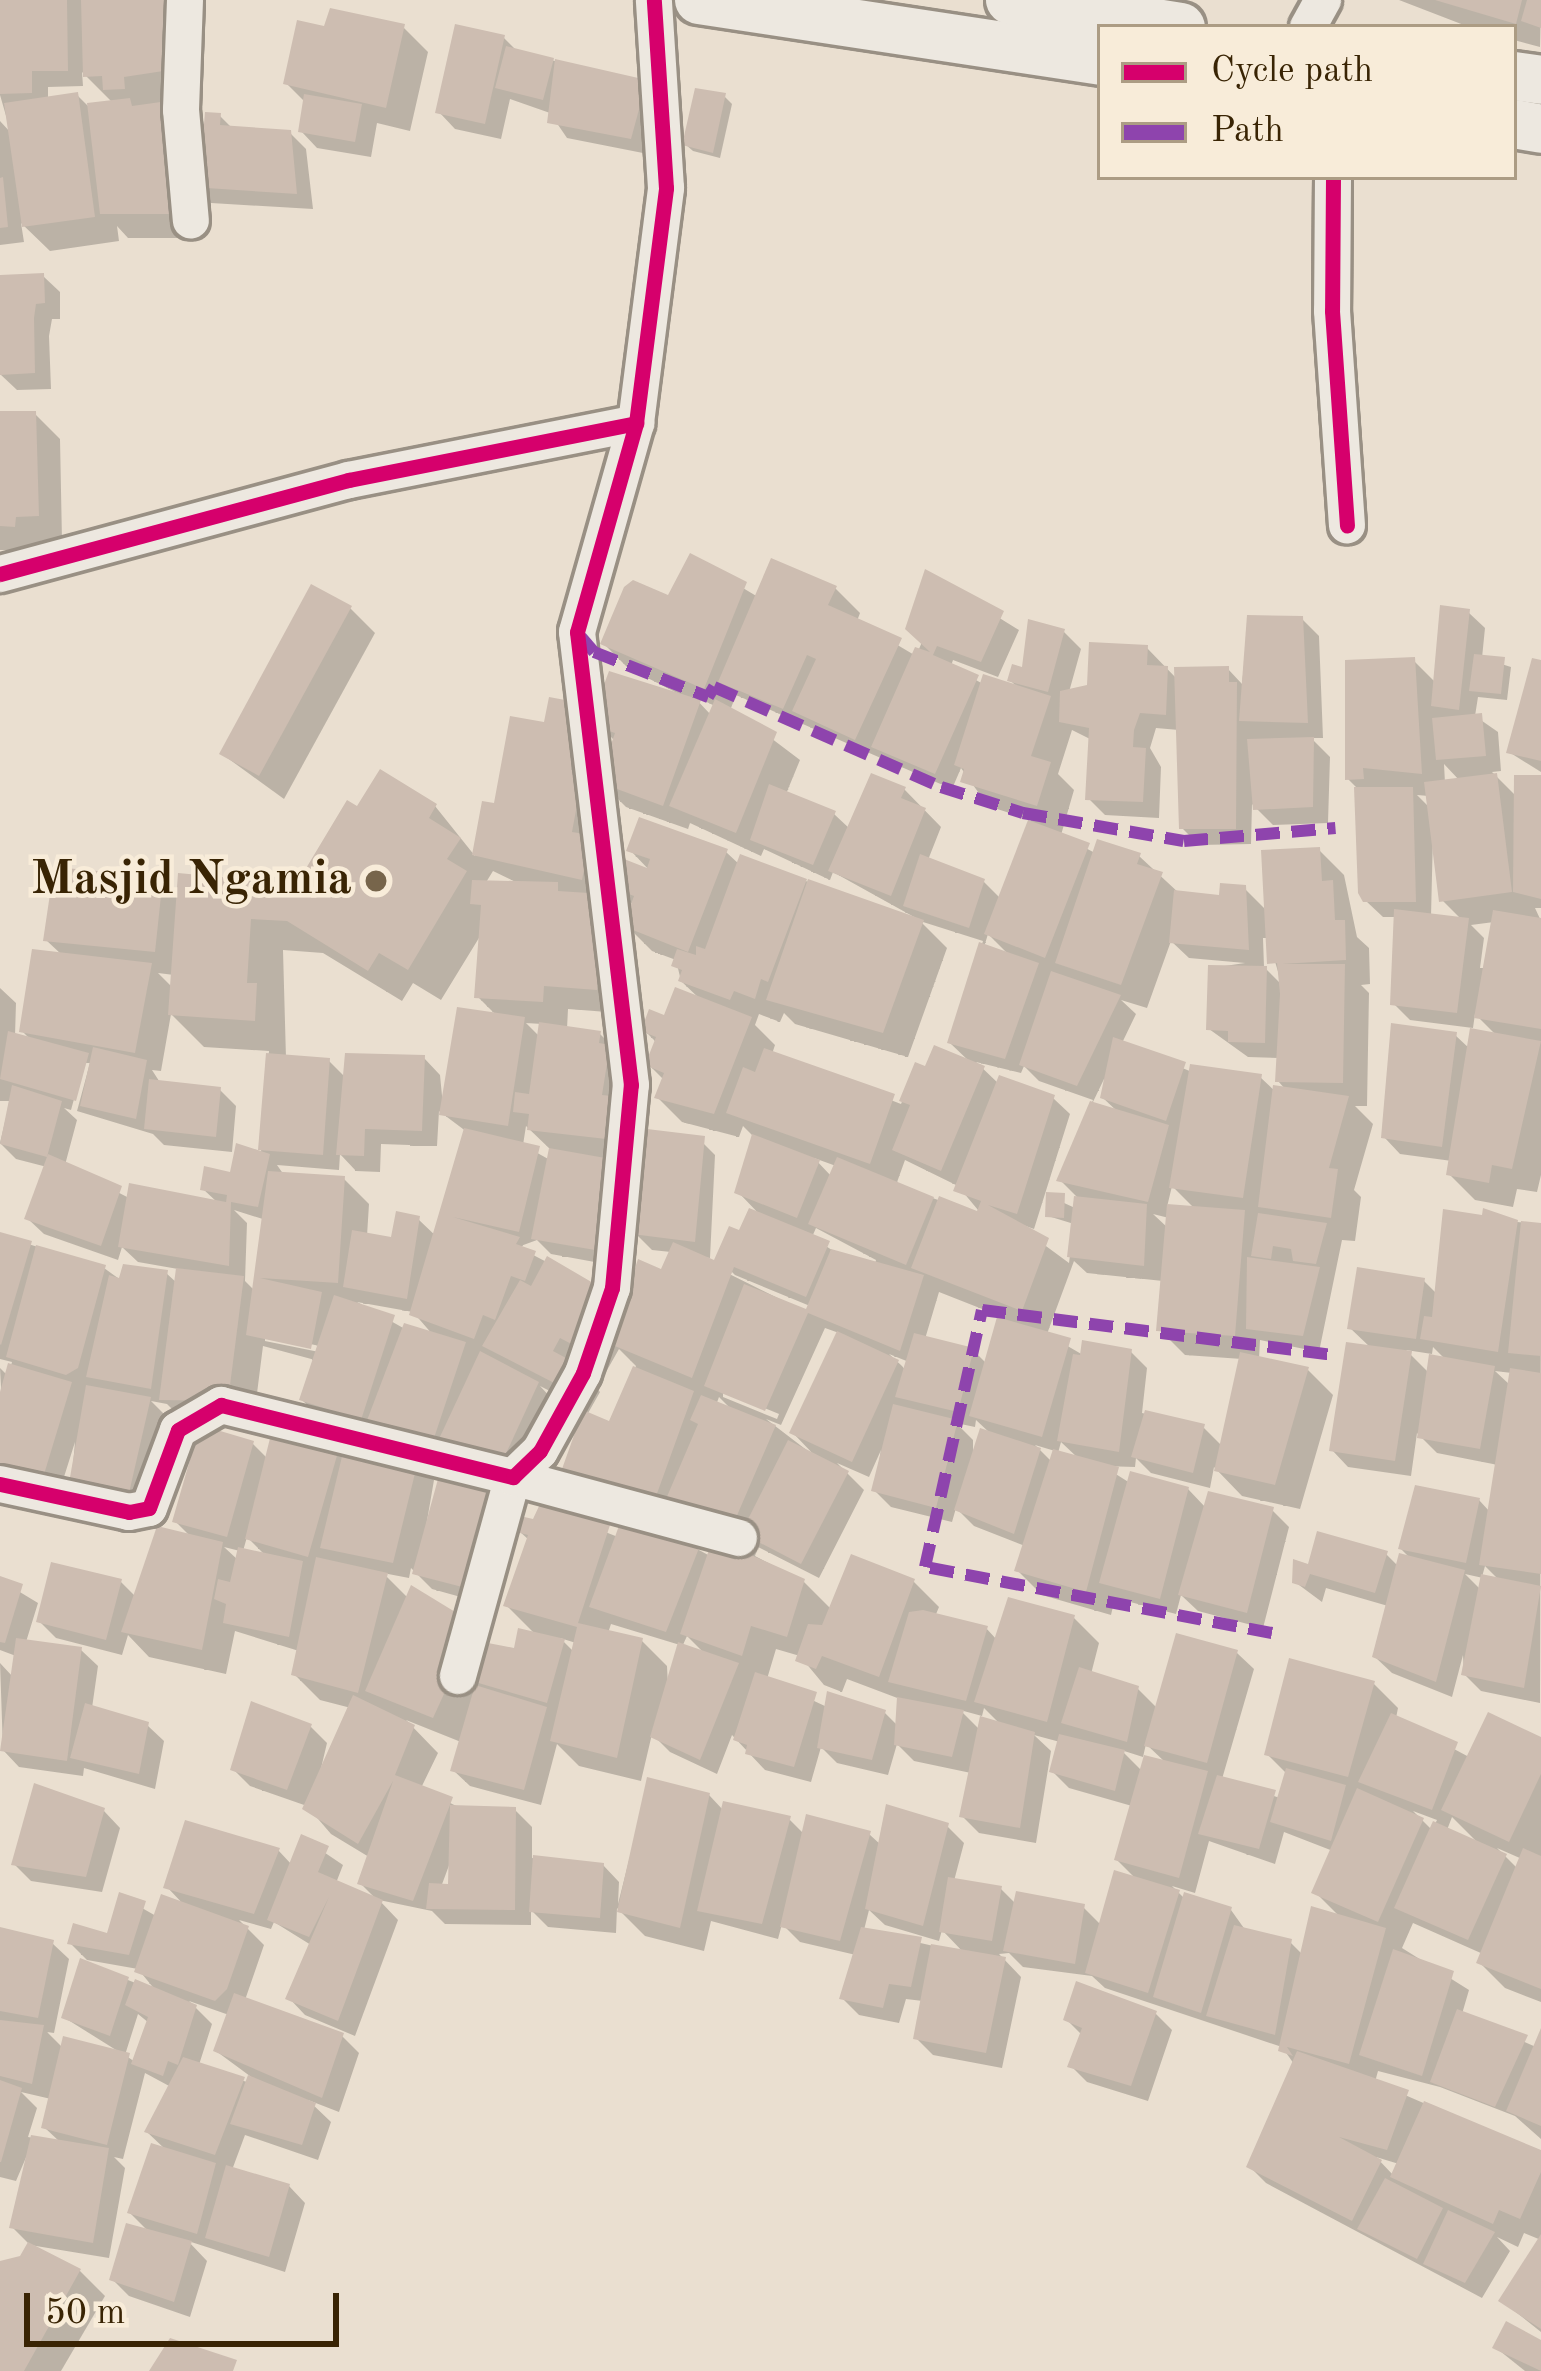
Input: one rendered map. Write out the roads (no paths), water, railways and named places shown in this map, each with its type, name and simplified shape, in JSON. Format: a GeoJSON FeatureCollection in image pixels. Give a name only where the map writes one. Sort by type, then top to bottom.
{"type":"FeatureCollection","features":[{"type":"Feature","properties":{"kind":"main road"},"geometry":{"type":"LineString","coordinates":[[700,0],[1097,61]]}},
{"type":"Feature","properties":{"kind":"main road"},"geometry":{"type":"LineString","coordinates":[[1010,0],[1162,24]]}},
{"type":"Feature","properties":{"kind":"street"},"geometry":{"type":"LineString","coordinates":[[185,0],[182,110],[191,221]]}},
{"type":"Feature","properties":{"kind":"street"},"geometry":{"type":"LineString","coordinates":[[458,1676],[513,1478],[540,1450],[584,1373],[612,1288],[631,1085],[577,632],[636,423],[666,188],[654,0]]}},
{"type":"Feature","properties":{"kind":"street"},"geometry":{"type":"LineString","coordinates":[[1334,180],[1333,311],[1348,525]]}},
{"type":"Feature","properties":{"kind":"street"},"geometry":{"type":"LineString","coordinates":[[0,574],[350,480],[636,423]]}},
{"type":"Feature","properties":{"kind":"street"},"geometry":{"type":"LineString","coordinates":[[0,1484],[129,1512],[149,1508],[178,1430],[221,1405],[739,1538]]}},
{"type":"Feature","properties":{"kind":"place","name":"Masjid Ngamia"},"geometry":{"type":"Point","coordinates":[376,881]}}]}
